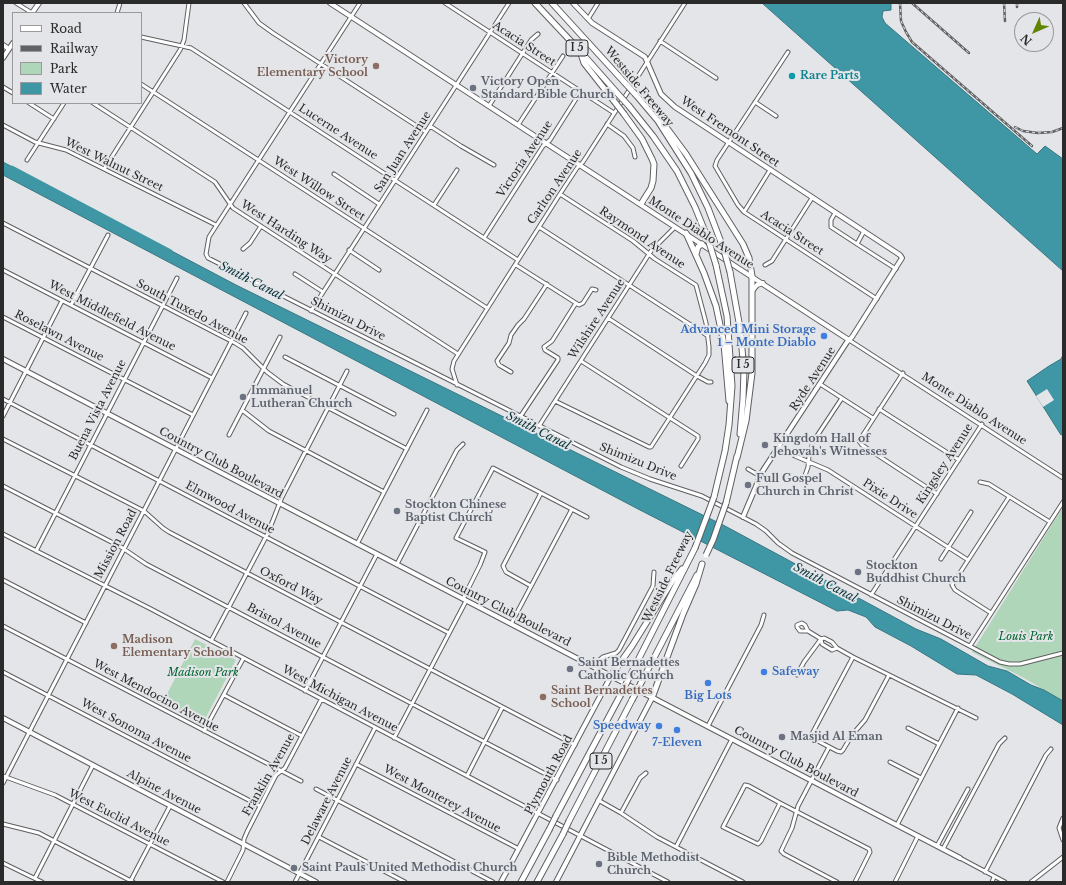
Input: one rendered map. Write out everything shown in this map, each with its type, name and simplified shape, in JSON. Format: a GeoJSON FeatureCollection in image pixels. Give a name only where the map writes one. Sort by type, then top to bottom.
{"type":"FeatureCollection","features":[{"type":"Feature","properties":{"kind":"highway","name":"Westside Freeway"},"geometry":{"type":"LineString","coordinates":[[522,882],[620,696],[695,548],[714,497],[722,465],[730,416],[732,386],[727,316],[716,265],[708,239],[695,207],[676,172],[653,136],[580,51],[535,3]]}},
{"type":"Feature","properties":{"kind":"highway","name":"Westside Freeway"},"geometry":{"type":"LineString","coordinates":[[537,882],[642,681],[702,564],[715,535],[726,502],[737,458],[742,413],[744,370],[740,328],[730,272],[724,250],[700,190],[681,156],[658,121],[552,3]]}},
{"type":"Feature","properties":{"kind":"highway"},"geometry":{"type":"LineString","coordinates":[[580,51],[584,63],[642,139],[654,164],[651,188],[641,204]]}},
{"type":"Feature","properties":{"kind":"highway"},"geometry":{"type":"LineString","coordinates":[[658,121],[666,127],[687,156],[743,244],[749,258],[752,276],[753,361],[751,390],[746,422],[737,458]]}},
{"type":"Feature","properties":{"kind":"highway"},"geometry":{"type":"LineString","coordinates":[[686,233],[714,299],[721,326],[730,416]]}},
{"type":"Feature","properties":{"kind":"highway"},"geometry":{"type":"LineString","coordinates":[[696,254],[698,247],[702,244]]}},
{"type":"Feature","properties":{"kind":"highway"},"geometry":{"type":"LineString","coordinates":[[611,676],[629,651],[673,580],[688,562]]}},
{"type":"Feature","properties":{"kind":"highway"},"geometry":{"type":"LineString","coordinates":[[652,698],[683,614],[696,584],[702,564]]}},
{"type":"Feature","properties":{"kind":"street"},"geometry":{"type":"LineString","coordinates":[[16,3],[30,12]]}},
{"type":"Feature","properties":{"kind":"street"},"geometry":{"type":"LineString","coordinates":[[33,12],[39,3]]}},
{"type":"Feature","properties":{"kind":"street"},"geometry":{"type":"LineString","coordinates":[[104,169],[154,93],[182,46],[187,26],[190,3]]}},
{"type":"Feature","properties":{"kind":"street"},"geometry":{"type":"LineString","coordinates":[[244,3],[252,15],[263,26],[426,132]]}},
{"type":"Feature","properties":{"kind":"street","name":"Monte Diablo Avenue"},"geometry":{"type":"LineString","coordinates":[[330,3],[849,340],[982,424],[1063,478]]}},
{"type":"Feature","properties":{"kind":"street"},"geometry":{"type":"LineString","coordinates":[[216,225],[360,3]]}},
{"type":"Feature","properties":{"kind":"street","name":"Acacia Street"},"geometry":{"type":"LineString","coordinates":[[445,3],[614,113]]}},
{"type":"Feature","properties":{"kind":"street","name":"San Juan Avenue"},"geometry":{"type":"LineString","coordinates":[[311,310],[509,3]]}},
{"type":"Feature","properties":{"kind":"street","name":"West Fremont Street"},"geometry":{"type":"LineString","coordinates":[[573,3],[598,28],[642,55],[647,61],[659,91],[667,101],[728,143],[900,255]]}},
{"type":"Feature","properties":{"kind":"street"},"geometry":{"type":"LineString","coordinates":[[588,19],[598,3]]}},
{"type":"Feature","properties":{"kind":"street","name":"Carlton Avenue"},"geometry":{"type":"LineString","coordinates":[[457,385],[452,373],[452,366],[458,354],[516,265],[538,227],[685,3]]}},
{"type":"Feature","properties":{"kind":"street"},"geometry":{"type":"LineString","coordinates":[[489,106],[531,40],[538,34]]}},
{"type":"Feature","properties":{"kind":"street","name":"Lucerne Avenue"},"geometry":{"type":"LineString","coordinates":[[142,37],[191,48],[518,260]]}},
{"type":"Feature","properties":{"kind":"street"},"geometry":{"type":"LineString","coordinates":[[660,41],[716,78]]}},
{"type":"Feature","properties":{"kind":"street"},"geometry":{"type":"LineString","coordinates":[[3,45],[11,50],[3,58]]}},
{"type":"Feature","properties":{"kind":"street"},"geometry":{"type":"LineString","coordinates":[[728,143],[788,52]]}},
{"type":"Feature","properties":{"kind":"street"},"geometry":{"type":"LineString","coordinates":[[518,125],[563,56]]}},
{"type":"Feature","properties":{"kind":"street","name":"West Willow Street"},"geometry":{"type":"LineString","coordinates":[[142,85],[487,308]]}},
{"type":"Feature","properties":{"kind":"street"},"geometry":{"type":"LineString","coordinates":[[3,87],[12,92]]}},
{"type":"Feature","properties":{"kind":"street","name":"Victoria Avenue"},"geometry":{"type":"LineString","coordinates":[[484,238],[543,146],[550,140],[582,91]]}},
{"type":"Feature","properties":{"kind":"street"},"geometry":{"type":"LineString","coordinates":[[755,102],[776,116]]}},
{"type":"Feature","properties":{"kind":"street"},"geometry":{"type":"LineString","coordinates":[[31,104],[54,119]]}},
{"type":"Feature","properties":{"kind":"street"},"geometry":{"type":"LineString","coordinates":[[27,160],[63,104]]}},
{"type":"Feature","properties":{"kind":"street","name":"West Harding Way"},"geometry":{"type":"LineString","coordinates":[[95,104],[215,182],[233,208],[458,354]]}},
{"type":"Feature","properties":{"kind":"street"},"geometry":{"type":"LineString","coordinates":[[607,124],[624,136],[633,148],[635,157]]}},
{"type":"Feature","properties":{"kind":"street","name":"West Walnut Street"},"geometry":{"type":"LineString","coordinates":[[3,125],[38,143],[66,150],[216,225]]}},
{"type":"Feature","properties":{"kind":"street"},"geometry":{"type":"LineString","coordinates":[[430,126],[460,146],[494,165]]}},
{"type":"Feature","properties":{"kind":"street","name":"Acacia Street"},"geometry":{"type":"LineString","coordinates":[[728,143],[715,164],[738,205],[744,212],[877,299]]}},
{"type":"Feature","properties":{"kind":"street"},"geometry":{"type":"LineString","coordinates":[[434,206],[457,170]]}},
{"type":"Feature","properties":{"kind":"street"},"geometry":{"type":"LineString","coordinates":[[744,212],[770,170]]}},
{"type":"Feature","properties":{"kind":"street"},"geometry":{"type":"LineString","coordinates":[[334,174],[379,204]]}},
{"type":"Feature","properties":{"kind":"street","name":"Raymond Avenue"},"geometry":{"type":"LineString","coordinates":[[555,401],[649,447],[652,446],[706,363],[709,356],[708,336],[696,285],[649,254],[633,241],[560,194]]}},
{"type":"Feature","properties":{"kind":"street"},"geometry":{"type":"LineString","coordinates":[[765,265],[772,261],[812,198]]}},
{"type":"Feature","properties":{"kind":"street"},"geometry":{"type":"LineString","coordinates":[[835,212],[830,220],[831,227],[896,269]]}},
{"type":"Feature","properties":{"kind":"street","name":"South Tuxedo Avenue"},"geometry":{"type":"LineString","coordinates":[[3,223],[231,341],[243,348],[283,384],[407,449]]}},
{"type":"Feature","properties":{"kind":"street","name":"Shimizu Drive"},"geometry":{"type":"LineString","coordinates":[[216,225],[208,239],[206,256],[220,265],[621,467],[650,479],[697,494],[743,517],[766,531],[783,548],[1000,662],[1020,664],[1063,653]]}},
{"type":"Feature","properties":{"kind":"street"},"geometry":{"type":"LineString","coordinates":[[243,249],[250,243],[261,226]]}},
{"type":"Feature","properties":{"kind":"street"},"geometry":{"type":"LineString","coordinates":[[538,227],[708,336]]}},
{"type":"Feature","properties":{"kind":"street","name":"Wilshire Avenue"},"geometry":{"type":"LineString","coordinates":[[539,426],[649,254],[668,236],[675,227]]}},
{"type":"Feature","properties":{"kind":"street"},"geometry":{"type":"LineString","coordinates":[[857,244],[864,231]]}},
{"type":"Feature","properties":{"kind":"street"},"geometry":{"type":"LineString","coordinates":[[71,305],[108,235]]}},
{"type":"Feature","properties":{"kind":"street"},"geometry":{"type":"LineString","coordinates":[[350,250],[379,270]]}},
{"type":"Feature","properties":{"kind":"street","name":"Ryde Avenue"},"geometry":{"type":"LineString","coordinates":[[743,517],[760,476],[877,299],[902,259],[900,255]]}},
{"type":"Feature","properties":{"kind":"street"},"geometry":{"type":"LineString","coordinates":[[516,265],[581,305],[592,289],[596,290]]}},
{"type":"Feature","properties":{"kind":"street","name":"West Middlefield Avenue"},"geometry":{"type":"LineString","coordinates":[[3,270],[212,378]]}},
{"type":"Feature","properties":{"kind":"street"},"geometry":{"type":"LineString","coordinates":[[295,274],[323,292]]}},
{"type":"Feature","properties":{"kind":"street","name":"Buena Vista Avenue"},"geometry":{"type":"LineString","coordinates":[[36,551],[177,278]]}},
{"type":"Feature","properties":{"kind":"street"},"geometry":{"type":"LineString","coordinates":[[752,291],[757,285],[763,283]]}},
{"type":"Feature","properties":{"kind":"street"},"geometry":{"type":"LineString","coordinates":[[512,372],[499,365],[497,361],[509,343],[511,335],[518,325],[524,320],[546,284]]}},
{"type":"Feature","properties":{"kind":"street"},"geometry":{"type":"LineString","coordinates":[[3,416],[62,301]]}},
{"type":"Feature","properties":{"kind":"street"},"geometry":{"type":"LineString","coordinates":[[520,417],[558,360],[558,358],[545,350],[544,347],[552,341],[576,303]]}},
{"type":"Feature","properties":{"kind":"street","name":"Mission Road"},"geometry":{"type":"LineString","coordinates":[[3,783],[4,777],[30,732],[176,449],[192,415],[246,313]]}},
{"type":"Feature","properties":{"kind":"street","name":"Roselawn Avenue"},"geometry":{"type":"LineString","coordinates":[[3,317],[192,415]]}},
{"type":"Feature","properties":{"kind":"street"},"geometry":{"type":"LineString","coordinates":[[608,318],[697,376],[711,382]]}},
{"type":"Feature","properties":{"kind":"street"},"geometry":{"type":"LineString","coordinates":[[229,435],[280,337]]}},
{"type":"Feature","properties":{"kind":"street"},"geometry":{"type":"LineString","coordinates":[[285,357],[394,414]]}},
{"type":"Feature","properties":{"kind":"street","name":"Country Club Boulevard"},"geometry":{"type":"LineString","coordinates":[[3,359],[1005,882]]}},
{"type":"Feature","properties":{"kind":"street"},"geometry":{"type":"LineString","coordinates":[[581,361],[698,436],[698,439],[681,466]]}},
{"type":"Feature","properties":{"kind":"street"},"geometry":{"type":"LineString","coordinates":[[211,641],[266,537],[279,503],[348,371]]}},
{"type":"Feature","properties":{"kind":"street"},"geometry":{"type":"LineString","coordinates":[[902,373],[859,441],[862,445],[937,494]]}},
{"type":"Feature","properties":{"kind":"street"},"geometry":{"type":"LineString","coordinates":[[820,384],[873,418]]}},
{"type":"Feature","properties":{"kind":"street"},"geometry":{"type":"LineString","coordinates":[[803,481],[808,467],[813,442],[842,398]]}},
{"type":"Feature","properties":{"kind":"street","name":"Elmwood Avenue"},"geometry":{"type":"LineString","coordinates":[[3,399],[449,632]]}},
{"type":"Feature","properties":{"kind":"street"},"geometry":{"type":"LineString","coordinates":[[879,409],[959,460]]}},
{"type":"Feature","properties":{"kind":"street"},"geometry":{"type":"LineString","coordinates":[[242,410],[269,431],[384,492]]}},
{"type":"Feature","properties":{"kind":"street"},"geometry":{"type":"LineString","coordinates":[[357,544],[427,410]]}},
{"type":"Feature","properties":{"kind":"street","name":"Kingsley Avenue"},"geometry":{"type":"LineString","coordinates":[[871,595],[982,424]]}},
{"type":"Feature","properties":{"kind":"street","name":"Oxford Way"},"geometry":{"type":"LineString","coordinates":[[3,439],[144,511],[169,532],[575,745]]}},
{"type":"Feature","properties":{"kind":"street"},"geometry":{"type":"LineString","coordinates":[[396,564],[457,450],[463,444]]}},
{"type":"Feature","properties":{"kind":"street","name":"Pixie Drive"},"geometry":{"type":"LineString","coordinates":[[780,447],[833,473],[968,560]]}},
{"type":"Feature","properties":{"kind":"street"},"geometry":{"type":"LineString","coordinates":[[394,738],[449,632],[480,565],[484,552],[456,538],[493,468],[587,517]]}},
{"type":"Feature","properties":{"kind":"street"},"geometry":{"type":"LineString","coordinates":[[748,469],[760,476]]}},
{"type":"Feature","properties":{"kind":"street"},"geometry":{"type":"LineString","coordinates":[[980,482],[989,484],[1050,522]]}},
{"type":"Feature","properties":{"kind":"street","name":"Bristol Avenue"},"geometry":{"type":"LineString","coordinates":[[3,486],[124,548],[146,564],[557,780]]}},
{"type":"Feature","properties":{"kind":"street"},"geometry":{"type":"LineString","coordinates":[[531,586],[506,572],[504,569],[504,564],[541,493]]}},
{"type":"Feature","properties":{"kind":"street"},"geometry":{"type":"LineString","coordinates":[[991,613],[958,592],[952,586],[1009,497]]}},
{"type":"Feature","properties":{"kind":"street"},"geometry":{"type":"LineString","coordinates":[[970,646],[1063,502]]}},
{"type":"Feature","properties":{"kind":"street"},"geometry":{"type":"LineString","coordinates":[[475,503],[490,511]]}},
{"type":"Feature","properties":{"kind":"street"},"geometry":{"type":"LineString","coordinates":[[511,624],[572,509]]}},
{"type":"Feature","properties":{"kind":"street"},"geometry":{"type":"LineString","coordinates":[[941,559],[971,512]]}},
{"type":"Feature","properties":{"kind":"street","name":"West Michigan Avenue"},"geometry":{"type":"LineString","coordinates":[[3,534],[211,641],[320,700],[668,882]]}},
{"type":"Feature","properties":{"kind":"street"},"geometry":{"type":"LineString","coordinates":[[305,691],[377,554]]}},
{"type":"Feature","properties":{"kind":"street"},"geometry":{"type":"LineString","coordinates":[[592,666],[603,657],[619,650],[653,586],[654,572]]}},
{"type":"Feature","properties":{"kind":"street"},"geometry":{"type":"LineString","coordinates":[[3,580],[86,623]]}},
{"type":"Feature","properties":{"kind":"street"},"geometry":{"type":"LineString","coordinates":[[708,726],[761,625],[764,615]]}},
{"type":"Feature","properties":{"kind":"street","name":"West Mendocino Avenue"},"geometry":{"type":"LineString","coordinates":[[3,626],[301,781]]}},
{"type":"Feature","properties":{"kind":"street"},"geometry":{"type":"LineString","coordinates":[[808,631],[821,639],[824,638],[832,642],[837,648],[853,657],[976,718]]}},
{"type":"Feature","properties":{"kind":"street"},"geometry":{"type":"LineString","coordinates":[[821,639],[822,644],[832,650],[837,648]]}},
{"type":"Feature","properties":{"kind":"street"},"geometry":{"type":"LineString","coordinates":[[797,675],[821,639]]}},
{"type":"Feature","properties":{"kind":"street"},"geometry":{"type":"LineString","coordinates":[[827,646],[829,641]]}},
{"type":"Feature","properties":{"kind":"street"},"geometry":{"type":"LineString","coordinates":[[853,657],[812,734],[814,739],[838,752],[843,750],[852,735],[865,720],[889,675]]}},
{"type":"Feature","properties":{"kind":"street"},"geometry":{"type":"LineString","coordinates":[[204,731],[243,659]]}},
{"type":"Feature","properties":{"kind":"street"},"geometry":{"type":"LineString","coordinates":[[800,669],[805,672]]}},
{"type":"Feature","properties":{"kind":"street","name":"West Sonoma Avenue"},"geometry":{"type":"LineString","coordinates":[[3,672],[260,806]]}},
{"type":"Feature","properties":{"kind":"street","name":"Plymouth Road"},"geometry":{"type":"LineString","coordinates":[[502,882],[611,676]]}},
{"type":"Feature","properties":{"kind":"street"},"geometry":{"type":"LineString","coordinates":[[224,695],[302,736]]}},
{"type":"Feature","properties":{"kind":"street"},"geometry":{"type":"LineString","coordinates":[[556,882],[652,698]]}},
{"type":"Feature","properties":{"kind":"street","name":"Franklin Avenue"},"geometry":{"type":"LineString","coordinates":[[227,882],[241,856],[245,844],[245,835],[276,776],[285,768],[320,700]]}},
{"type":"Feature","properties":{"kind":"street"},"geometry":{"type":"LineString","coordinates":[[467,776],[502,708]]}},
{"type":"Feature","properties":{"kind":"street"},"geometry":{"type":"LineString","coordinates":[[897,825],[958,708]]}},
{"type":"Feature","properties":{"kind":"street","name":"Alpine Avenue"},"geometry":{"type":"LineString","coordinates":[[3,718],[316,882]]}},
{"type":"Feature","properties":{"kind":"street","name":"Delaware Avenue"},"geometry":{"type":"LineString","coordinates":[[295,882],[375,728]]}},
{"type":"Feature","properties":{"kind":"street"},"geometry":{"type":"LineString","coordinates":[[908,728],[939,744]]}},
{"type":"Feature","properties":{"kind":"street"},"geometry":{"type":"LineString","coordinates":[[943,849],[999,744],[1005,738]]}},
{"type":"Feature","properties":{"kind":"street"},"geometry":{"type":"LineString","coordinates":[[676,847],[732,739]]}},
{"type":"Feature","properties":{"kind":"street"},"geometry":{"type":"LineString","coordinates":[[829,747],[796,811],[792,828],[781,852],[838,882]]}},
{"type":"Feature","properties":{"kind":"street"},"geometry":{"type":"LineString","coordinates":[[985,872],[1046,755],[1051,749]]}},
{"type":"Feature","properties":{"kind":"street"},"geometry":{"type":"LineString","coordinates":[[890,762],[921,778]]}},
{"type":"Feature","properties":{"kind":"street","name":"West Monterey Avenue"},"geometry":{"type":"LineString","coordinates":[[356,764],[519,849]]}},
{"type":"Feature","properties":{"kind":"street"},"geometry":{"type":"LineString","coordinates":[[35,878],[93,765]]}},
{"type":"Feature","properties":{"kind":"street"},"geometry":{"type":"LineString","coordinates":[[621,813],[640,778],[646,773]]}},
{"type":"Feature","properties":{"kind":"street","name":"West Euclid Avenue"},"geometry":{"type":"LineString","coordinates":[[4,777],[55,795],[224,882]]}},
{"type":"Feature","properties":{"kind":"street"},"geometry":{"type":"LineString","coordinates":[[780,803],[759,844],[755,844],[723,827],[745,785],[749,786],[869,850],[870,852],[855,882]]}},
{"type":"Feature","properties":{"kind":"street"},"geometry":{"type":"LineString","coordinates":[[316,789],[493,882]]}},
{"type":"Feature","properties":{"kind":"street"},"geometry":{"type":"LineString","coordinates":[[937,846],[968,789]]}},
{"type":"Feature","properties":{"kind":"street"},"geometry":{"type":"LineString","coordinates":[[598,800],[621,813],[656,837],[743,882]]}},
{"type":"Feature","properties":{"kind":"street"},"geometry":{"type":"LineString","coordinates":[[3,824],[35,832],[131,882],[170,806]]}},
{"type":"Feature","properties":{"kind":"street"},"geometry":{"type":"LineString","coordinates":[[1063,818],[1059,828],[1063,840]]}},
{"type":"Feature","properties":{"kind":"street"},"geometry":{"type":"LineString","coordinates":[[895,882],[918,836]]}},
{"type":"Feature","properties":{"kind":"street"},"geometry":{"type":"LineString","coordinates":[[319,837],[405,882]]}},
{"type":"Feature","properties":{"kind":"street"},"geometry":{"type":"LineString","coordinates":[[1031,882],[1063,857]]}},
{"type":"Feature","properties":{"kind":"street"},"geometry":{"type":"LineString","coordinates":[[3,863],[42,882]]}},
{"type":"Feature","properties":{"kind":"street"},"geometry":{"type":"LineString","coordinates":[[992,882],[994,877]]}},
{"type":"Feature","properties":{"kind":"green space","name":"Louis Park"},"geometry":{"type":"Polygon","coordinates":[[[1063,507],[1063,701],[1024,678],[972,652],[1063,507]]]}},
{"type":"Feature","properties":{"kind":"green space","name":"Madison Park"},"geometry":{"type":"Polygon","coordinates":[[[195,639],[236,660],[202,725],[162,704],[195,639]]]}},
{"type":"Feature","properties":{"kind":"water"},"geometry":{"type":"Polygon","coordinates":[[[762,3],[891,3],[891,10],[883,11],[882,17],[885,23],[1037,154],[1045,146],[1063,159],[1063,271],[762,3]]]}},
{"type":"Feature","properties":{"kind":"water"},"geometry":{"type":"Polygon","coordinates":[[[3,162],[236,285],[725,526],[916,629],[941,639],[988,666],[1007,671],[1031,685],[1044,690],[1063,701],[1063,725],[1012,694],[976,675],[957,674],[911,646],[875,627],[866,617],[848,610],[837,611],[638,509],[3,175],[3,162]]]}},
{"type":"Feature","properties":{"kind":"water"},"geometry":{"type":"Polygon","coordinates":[[[1063,355],[1063,434],[1061,435],[1027,381],[1061,359],[1063,355]]]}},
{"type":"Feature","properties":{"kind":"pier"},"geometry":{"type":"Polygon","coordinates":[[[1047,389],[1054,400],[1043,407],[1036,396],[1047,389]]]}},
{"type":"Feature","properties":{"kind":"waterway","name":"Smith Canal"},"geometry":{"type":"LineString","coordinates":[[12,167],[171,251]]}},
{"type":"Feature","properties":{"kind":"railway"},"geometry":{"type":"LineString","coordinates":[[900,3],[901,21],[912,42],[1032,146]]}},
{"type":"Feature","properties":{"kind":"railway"},"geometry":{"type":"LineString","coordinates":[[912,3],[969,53]]}},
{"type":"Feature","properties":{"kind":"railway"},"geometry":{"type":"LineString","coordinates":[[1004,3],[1005,21]]}},
{"type":"Feature","properties":{"kind":"railway"},"geometry":{"type":"LineString","coordinates":[[1015,127],[1023,131],[1038,133],[1052,132],[1063,128]]}},
{"type":"Feature","properties":{"kind":"place","name":"Victory Elementary School"},"geometry":{"type":"Point","coordinates":[376,66]}},
{"type":"Feature","properties":{"kind":"place","name":"Rare Parts"},"geometry":{"type":"Point","coordinates":[792,76]}},
{"type":"Feature","properties":{"kind":"place","name":"Victory Open Standard Bible Church"},"geometry":{"type":"Point","coordinates":[473,88]}},
{"type":"Feature","properties":{"kind":"place","name":"Advanced Mini Storage 1 – Monte Diablo"},"geometry":{"type":"Point","coordinates":[824,336]}},
{"type":"Feature","properties":{"kind":"place","name":"Immanuel Lutheran Church"},"geometry":{"type":"Point","coordinates":[243,397]}},
{"type":"Feature","properties":{"kind":"place","name":"Kingdom Hall of Jehovah's Witnesses"},"geometry":{"type":"Point","coordinates":[765,445]}},
{"type":"Feature","properties":{"kind":"place","name":"Full Gospel Church in Christ"},"geometry":{"type":"Point","coordinates":[748,485]}},
{"type":"Feature","properties":{"kind":"place","name":"Stockton Chinese Baptist Church"},"geometry":{"type":"Point","coordinates":[397,511]}},
{"type":"Feature","properties":{"kind":"place","name":"Stockton Buddhist Church"},"geometry":{"type":"Point","coordinates":[858,572]}},
{"type":"Feature","properties":{"kind":"place","name":"Madison Elementary School"},"geometry":{"type":"Point","coordinates":[114,646]}},
{"type":"Feature","properties":{"kind":"place","name":"Saint Bernadettes Catholic Church"},"geometry":{"type":"Point","coordinates":[570,669]}},
{"type":"Feature","properties":{"kind":"place","name":"Safeway"},"geometry":{"type":"Point","coordinates":[764,672]}},
{"type":"Feature","properties":{"kind":"place","name":"Big Lots"},"geometry":{"type":"Point","coordinates":[708,683]}},
{"type":"Feature","properties":{"kind":"place","name":"Saint Bernadettes School"},"geometry":{"type":"Point","coordinates":[543,697]}},
{"type":"Feature","properties":{"kind":"place","name":"Speedway"},"geometry":{"type":"Point","coordinates":[659,726]}},
{"type":"Feature","properties":{"kind":"place","name":"7-Eleven"},"geometry":{"type":"Point","coordinates":[677,730]}},
{"type":"Feature","properties":{"kind":"place","name":"Masjid Al Eman"},"geometry":{"type":"Point","coordinates":[782,737]}},
{"type":"Feature","properties":{"kind":"place","name":"Bible Methodist Church"},"geometry":{"type":"Point","coordinates":[599,864]}},
{"type":"Feature","properties":{"kind":"place","name":"Saint Pauls United Methodist Church"},"geometry":{"type":"Point","coordinates":[294,868]}}]}
